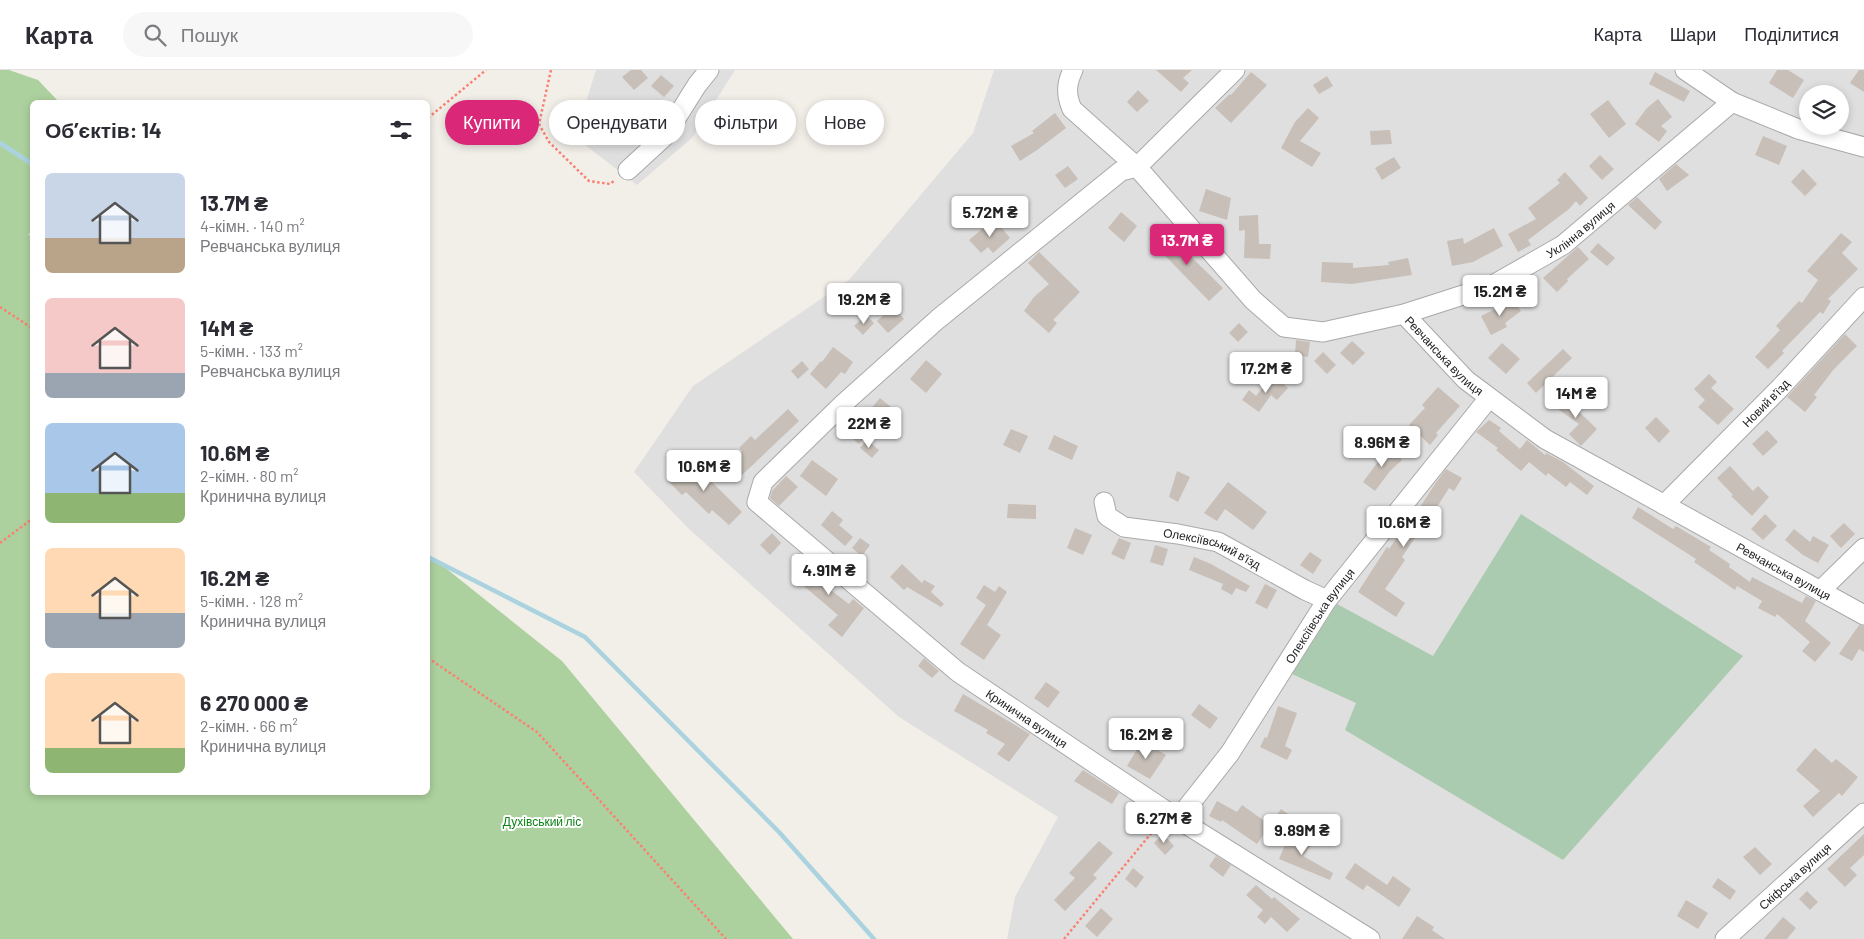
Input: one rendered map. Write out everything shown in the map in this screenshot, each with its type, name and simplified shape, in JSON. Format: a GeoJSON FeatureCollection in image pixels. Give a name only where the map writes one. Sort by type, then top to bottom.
{"type":"FeatureCollection","features":[{"type":"Feature","properties":{"kind":"street"},"geometry":{"type":"LineString","coordinates":[[628,170],[665,136],[709,70]]}},
{"type":"Feature","properties":{"kind":"street","name":"Ревчанська вулиця"},"geometry":{"type":"LineString","coordinates":[[1073,70],[1068,85],[1068,98],[1072,109],[1137,167],[1254,300],[1284,327],[1323,332],[1404,314],[1466,380],[1545,439],[1864,615]]}},
{"type":"Feature","properties":{"kind":"street"},"geometry":{"type":"LineString","coordinates":[[1137,167],[1235,70]]}},
{"type":"Feature","properties":{"kind":"street"},"geometry":{"type":"LineString","coordinates":[[1685,70],[1732,102],[1798,129],[1864,147]]}},
{"type":"Feature","properties":{"kind":"street","name":"Уклінна вулиця"},"geometry":{"type":"LineString","coordinates":[[1404,314],[1491,286],[1563,245],[1732,102]]}},
{"type":"Feature","properties":{"kind":"street","name":"Кринична вулиця"},"geometry":{"type":"LineString","coordinates":[[1137,167],[1121,171],[938,319],[843,404],[762,482],[757,502],[958,672],[1173,816],[1370,939]]}},
{"type":"Feature","properties":{"kind":"street","name":"Новий в'їзд"},"geometry":{"type":"LineString","coordinates":[[1664,505],[1780,388],[1864,297]]}},
{"type":"Feature","properties":{"kind":"street","name":"Олексіївська вулиця"},"geometry":{"type":"LineString","coordinates":[[1173,816],[1230,753],[1327,600],[1489,398]]}},
{"type":"Feature","properties":{"kind":"street","name":"Олексіївський в'їзд"},"geometry":{"type":"LineString","coordinates":[[1104,502],[1107,516],[1124,527],[1178,534],[1218,542],[1305,590],[1327,600]]}},
{"type":"Feature","properties":{"kind":"street"},"geometry":{"type":"LineString","coordinates":[[1820,592],[1864,548]]}},
{"type":"Feature","properties":{"kind":"street","name":"Скіфська вулиця"},"geometry":{"type":"LineString","coordinates":[[1725,939],[1864,813]]}},
{"type":"Feature","properties":{"kind":"path"},"geometry":{"type":"LineString","coordinates":[[430,116],[486,70]]}},
{"type":"Feature","properties":{"kind":"path"},"geometry":{"type":"LineString","coordinates":[[551,70],[539,124],[549,142],[589,181],[610,184],[628,170]]}},
{"type":"Feature","properties":{"kind":"path"},"geometry":{"type":"LineString","coordinates":[[0,307],[30,327]]}},
{"type":"Feature","properties":{"kind":"path"},"geometry":{"type":"LineString","coordinates":[[0,543],[30,520]]}},
{"type":"Feature","properties":{"kind":"path"},"geometry":{"type":"LineString","coordinates":[[430,659],[537,732],[726,939]]}},
{"type":"Feature","properties":{"kind":"path"},"geometry":{"type":"LineString","coordinates":[[1064,939],[1173,816]]}},
{"type":"Feature","properties":{"kind":"shaded area"},"geometry":{"type":"Polygon","coordinates":[[[596,70],[735,70],[716,100],[695,100],[695,133],[685,144],[685,100],[587,100],[596,70]]]}},
{"type":"Feature","properties":{"kind":"shaded area"},"geometry":{"type":"Polygon","coordinates":[[[994,70],[1864,70],[1864,939],[1007,939],[1015,897],[1058,817],[899,717],[689,529],[634,472],[693,386],[849,280],[973,133],[994,70]]]}},
{"type":"Feature","properties":{"kind":"shaded area"},"geometry":{"type":"Polygon","coordinates":[[[585,145],[684,145],[637,185],[585,145]]]}},
{"type":"Feature","properties":{"kind":"green space","name":"Духівський ліс"},"geometry":{"type":"Polygon","coordinates":[[[0,70],[9,70],[38,80],[57,100],[30,100],[30,234],[28,234],[30,236],[30,795],[430,795],[430,556],[562,661],[793,939],[0,939],[0,70]]]}},
{"type":"Feature","properties":{"kind":"green space"},"geometry":{"type":"Polygon","coordinates":[[[1521,514],[1743,656],[1563,860],[1345,730],[1356,703],[1292,674],[1337,604],[1433,656],[1521,514]]]}},
{"type":"Feature","properties":{"kind":"building"},"geometry":{"type":"Polygon","coordinates":[[[631,70],[641,70],[648,78],[634,90],[622,77],[631,70]]]}},
{"type":"Feature","properties":{"kind":"building"},"geometry":{"type":"Polygon","coordinates":[[[1156,70],[1192,70],[1183,78],[1189,83],[1181,92],[1156,70]]]}},
{"type":"Feature","properties":{"kind":"building"},"geometry":{"type":"Polygon","coordinates":[[[1777,70],[1788,70],[1804,80],[1799,85],[1793,98],[1769,83],[1777,70]]]}},
{"type":"Feature","properties":{"kind":"building"},"geometry":{"type":"Polygon","coordinates":[[[1859,70],[1864,70],[1864,92],[1850,83],[1859,70]]]}},
{"type":"Feature","properties":{"kind":"building"},"geometry":{"type":"Polygon","coordinates":[[[1251,72],[1267,85],[1231,123],[1215,108],[1231,95],[1251,72]]]}},
{"type":"Feature","properties":{"kind":"building"},"geometry":{"type":"Polygon","coordinates":[[[1655,72],[1690,91],[1684,102],[1649,84],[1655,72]]]}},
{"type":"Feature","properties":{"kind":"building"},"geometry":{"type":"Polygon","coordinates":[[[661,75],[674,86],[664,97],[651,86],[661,75]]]}},
{"type":"Feature","properties":{"kind":"building"},"geometry":{"type":"Polygon","coordinates":[[[1327,76],[1333,86],[1319,94],[1313,85],[1327,76]]]}},
{"type":"Feature","properties":{"kind":"building"},"geometry":{"type":"Polygon","coordinates":[[[1138,90],[1149,101],[1137,112],[1127,102],[1138,90]]]}},
{"type":"Feature","properties":{"kind":"building"},"geometry":{"type":"Polygon","coordinates":[[[1658,99],[1672,117],[1661,126],[1667,131],[1659,142],[1635,124],[1647,108],[1658,99]]]}},
{"type":"Feature","properties":{"kind":"building"},"geometry":{"type":"Polygon","coordinates":[[[1608,100],[1626,124],[1609,138],[1590,114],[1608,100]]]}},
{"type":"Feature","properties":{"kind":"building"},"geometry":{"type":"Polygon","coordinates":[[[1308,108],[1319,118],[1300,141],[1321,153],[1312,167],[1281,148],[1295,122],[1308,108]]]}},
{"type":"Feature","properties":{"kind":"building"},"geometry":{"type":"Polygon","coordinates":[[[1055,113],[1066,128],[1020,161],[1011,146],[1034,133],[1032,131],[1055,113]]]}},
{"type":"Feature","properties":{"kind":"building"},"geometry":{"type":"Polygon","coordinates":[[[1390,130],[1392,144],[1371,145],[1370,131],[1390,130]]]}},
{"type":"Feature","properties":{"kind":"building"},"geometry":{"type":"Polygon","coordinates":[[[1763,136],[1787,146],[1779,165],[1755,155],[1763,136]]]}},
{"type":"Feature","properties":{"kind":"building"},"geometry":{"type":"Polygon","coordinates":[[[1600,155],[1614,169],[1602,180],[1589,166],[1600,155]]]}},
{"type":"Feature","properties":{"kind":"building"},"geometry":{"type":"Polygon","coordinates":[[[1394,157],[1401,168],[1382,180],[1375,168],[1394,157]]]}},
{"type":"Feature","properties":{"kind":"building"},"geometry":{"type":"Polygon","coordinates":[[[1676,164],[1689,175],[1667,191],[1659,179],[1676,164]]]}},
{"type":"Feature","properties":{"kind":"building"},"geometry":{"type":"Polygon","coordinates":[[[1068,166],[1078,179],[1065,188],[1055,175],[1068,166]]]}},
{"type":"Feature","properties":{"kind":"building"},"geometry":{"type":"Polygon","coordinates":[[[1803,169],[1817,184],[1805,196],[1791,182],[1803,169]]]}},
{"type":"Feature","properties":{"kind":"building"},"geometry":{"type":"Polygon","coordinates":[[[1565,172],[1588,198],[1580,206],[1576,201],[1569,209],[1528,240],[1531,245],[1518,252],[1508,234],[1536,219],[1528,208],[1560,183],[1557,180],[1565,172]]]}},
{"type":"Feature","properties":{"kind":"building"},"geometry":{"type":"Polygon","coordinates":[[[1206,189],[1231,198],[1227,220],[1199,211],[1206,189]]]}},
{"type":"Feature","properties":{"kind":"building"},"geometry":{"type":"Polygon","coordinates":[[[1637,197],[1662,222],[1655,230],[1628,205],[1637,197]]]}},
{"type":"Feature","properties":{"kind":"building"},"geometry":{"type":"Polygon","coordinates":[[[1121,212],[1137,226],[1124,242],[1108,228],[1121,212]]]}},
{"type":"Feature","properties":{"kind":"building"},"geometry":{"type":"Polygon","coordinates":[[[1258,215],[1259,244],[1271,244],[1270,259],[1244,258],[1245,230],[1239,231],[1239,216],[1258,215]]]}},
{"type":"Feature","properties":{"kind":"building"},"geometry":{"type":"Polygon","coordinates":[[[994,219],[1010,238],[993,253],[988,247],[981,253],[969,240],[994,219]]]}},
{"type":"Feature","properties":{"kind":"building"},"geometry":{"type":"Polygon","coordinates":[[[1494,228],[1503,246],[1473,262],[1452,266],[1447,241],[1463,238],[1464,244],[1494,228]]]}},
{"type":"Feature","properties":{"kind":"building"},"geometry":{"type":"Polygon","coordinates":[[[1161,230],[1178,250],[1181,247],[1223,288],[1209,301],[1149,239],[1161,230]]]}},
{"type":"Feature","properties":{"kind":"building"},"geometry":{"type":"Polygon","coordinates":[[[1841,233],[1852,242],[1842,253],[1858,269],[1828,299],[1831,301],[1823,314],[1820,312],[1782,351],[1784,353],[1768,369],[1755,357],[1780,330],[1776,326],[1799,301],[1802,303],[1818,280],[1807,271],[1841,233]]]}},
{"type":"Feature","properties":{"kind":"building"},"geometry":{"type":"Polygon","coordinates":[[[1598,243],[1615,258],[1607,266],[1590,252],[1598,243]]]}},
{"type":"Feature","properties":{"kind":"building"},"geometry":{"type":"Polygon","coordinates":[[[1578,247],[1589,259],[1567,279],[1568,281],[1557,292],[1543,278],[1578,247]]]}},
{"type":"Feature","properties":{"kind":"building"},"geometry":{"type":"Polygon","coordinates":[[[1039,252],[1080,292],[1053,320],[1057,323],[1049,333],[1024,311],[1034,297],[1049,284],[1028,263],[1039,252]]]}},
{"type":"Feature","properties":{"kind":"building"},"geometry":{"type":"Polygon","coordinates":[[[1408,258],[1412,275],[1352,284],[1321,282],[1322,262],[1353,263],[1353,268],[1389,265],[1388,262],[1408,258]]]}},
{"type":"Feature","properties":{"kind":"building"},"geometry":{"type":"Polygon","coordinates":[[[1513,299],[1521,311],[1505,323],[1507,327],[1491,335],[1481,316],[1497,308],[1498,310],[1513,299]]]}},
{"type":"Feature","properties":{"kind":"building"},"geometry":{"type":"Polygon","coordinates":[[[893,307],[904,319],[888,333],[877,321],[893,307]]]}},
{"type":"Feature","properties":{"kind":"building"},"geometry":{"type":"Polygon","coordinates":[[[866,315],[874,323],[863,335],[854,326],[866,315]]]}},
{"type":"Feature","properties":{"kind":"building"},"geometry":{"type":"Polygon","coordinates":[[[1239,323],[1248,332],[1238,342],[1229,333],[1239,323]]]}},
{"type":"Feature","properties":{"kind":"building"},"geometry":{"type":"Polygon","coordinates":[[[1845,334],[1857,346],[1834,369],[1814,395],[1817,397],[1805,412],[1787,397],[1845,334]]]}},
{"type":"Feature","properties":{"kind":"building"},"geometry":{"type":"Polygon","coordinates":[[[1296,340],[1310,342],[1308,357],[1295,355],[1296,340]]]}},
{"type":"Feature","properties":{"kind":"building"},"geometry":{"type":"Polygon","coordinates":[[[1352,341],[1365,353],[1353,365],[1340,353],[1352,341]]]}},
{"type":"Feature","properties":{"kind":"building"},"geometry":{"type":"Polygon","coordinates":[[[1502,343],[1520,359],[1506,374],[1488,358],[1502,343]]]}},
{"type":"Feature","properties":{"kind":"building"},"geometry":{"type":"Polygon","coordinates":[[[833,347],[853,362],[845,374],[841,372],[826,389],[810,374],[833,347]]]}},
{"type":"Feature","properties":{"kind":"building"},"geometry":{"type":"Polygon","coordinates":[[[1563,349],[1572,358],[1536,393],[1527,383],[1563,349]]]}},
{"type":"Feature","properties":{"kind":"building"},"geometry":{"type":"Polygon","coordinates":[[[1323,352],[1336,365],[1327,374],[1314,361],[1323,352]]]}},
{"type":"Feature","properties":{"kind":"building"},"geometry":{"type":"Polygon","coordinates":[[[926,360],[942,374],[926,393],[910,379],[926,360]]]}},
{"type":"Feature","properties":{"kind":"building"},"geometry":{"type":"Polygon","coordinates":[[[802,361],[809,369],[798,379],[791,371],[802,361]]]}},
{"type":"Feature","properties":{"kind":"building"},"geometry":{"type":"Polygon","coordinates":[[[1709,374],[1717,382],[1711,388],[1734,409],[1718,425],[1698,407],[1705,400],[1694,389],[1709,374]]]}},
{"type":"Feature","properties":{"kind":"building"},"geometry":{"type":"Polygon","coordinates":[[[1273,375],[1288,388],[1277,400],[1271,395],[1259,412],[1242,400],[1249,390],[1256,396],[1273,375]]]}},
{"type":"Feature","properties":{"kind":"building"},"geometry":{"type":"Polygon","coordinates":[[[1438,387],[1460,406],[1436,433],[1438,435],[1430,445],[1409,425],[1425,408],[1422,405],[1438,387]]]}},
{"type":"Feature","properties":{"kind":"building"},"geometry":{"type":"Polygon","coordinates":[[[1566,391],[1580,401],[1575,408],[1597,429],[1581,446],[1569,434],[1579,424],[1555,407],[1566,391]]]}},
{"type":"Feature","properties":{"kind":"building"},"geometry":{"type":"Polygon","coordinates":[[[880,398],[891,407],[859,444],[840,428],[854,412],[862,419],[880,398]]]}},
{"type":"Feature","properties":{"kind":"building"},"geometry":{"type":"Polygon","coordinates":[[[788,409],[799,421],[742,475],[730,463],[742,451],[739,448],[751,436],[755,440],[788,409]]]}},
{"type":"Feature","properties":{"kind":"building"},"geometry":{"type":"Polygon","coordinates":[[[1656,417],[1670,431],[1659,443],[1645,428],[1656,417]]]}},
{"type":"Feature","properties":{"kind":"building"},"geometry":{"type":"Polygon","coordinates":[[[1489,420],[1501,428],[1499,431],[1520,449],[1527,440],[1545,455],[1546,453],[1563,462],[1594,486],[1587,495],[1570,482],[1566,487],[1548,473],[1546,476],[1529,462],[1521,471],[1496,450],[1498,448],[1476,432],[1489,420]]]}},
{"type":"Feature","properties":{"kind":"building"},"geometry":{"type":"Polygon","coordinates":[[[1011,429],[1028,436],[1020,453],[1003,445],[1011,429]]]}},
{"type":"Feature","properties":{"kind":"building"},"geometry":{"type":"Polygon","coordinates":[[[1767,430],[1778,442],[1763,456],[1752,444],[1767,430]]]}},
{"type":"Feature","properties":{"kind":"building"},"geometry":{"type":"Polygon","coordinates":[[[1054,435],[1078,446],[1072,460],[1048,449],[1054,435]]]}},
{"type":"Feature","properties":{"kind":"building"},"geometry":{"type":"Polygon","coordinates":[[[867,440],[879,450],[872,458],[860,448],[867,440]]]}},
{"type":"Feature","properties":{"kind":"building"},"geometry":{"type":"Polygon","coordinates":[[[1390,446],[1402,460],[1390,471],[1375,491],[1363,482],[1380,459],[1378,458],[1390,446]]]}},
{"type":"Feature","properties":{"kind":"building"},"geometry":{"type":"Polygon","coordinates":[[[690,460],[742,512],[729,525],[712,510],[709,514],[686,492],[682,495],[668,481],[690,460]]]}},
{"type":"Feature","properties":{"kind":"building"},"geometry":{"type":"Polygon","coordinates":[[[812,460],[838,479],[826,496],[800,476],[812,460]]]}},
{"type":"Feature","properties":{"kind":"building"},"geometry":{"type":"Polygon","coordinates":[[[1730,466],[1753,491],[1758,486],[1769,497],[1752,516],[1731,496],[1733,495],[1717,478],[1730,466]]]}},
{"type":"Feature","properties":{"kind":"building"},"geometry":{"type":"Polygon","coordinates":[[[1446,469],[1462,478],[1454,491],[1449,488],[1402,557],[1405,560],[1385,589],[1405,603],[1396,617],[1358,592],[1387,547],[1389,549],[1407,523],[1409,524],[1446,469]]]}},
{"type":"Feature","properties":{"kind":"building"},"geometry":{"type":"Polygon","coordinates":[[[1177,471],[1190,477],[1178,502],[1169,497],[1177,471]]]}},
{"type":"Feature","properties":{"kind":"building"},"geometry":{"type":"Polygon","coordinates":[[[786,476],[798,487],[779,506],[770,498],[772,491],[786,476]]]}},
{"type":"Feature","properties":{"kind":"building"},"geometry":{"type":"Polygon","coordinates":[[[1228,482],[1267,512],[1253,530],[1225,509],[1217,521],[1204,513],[1228,482]]]}},
{"type":"Feature","properties":{"kind":"building"},"geometry":{"type":"Polygon","coordinates":[[[1008,504],[1036,505],[1036,519],[1007,518],[1008,504]]]}},
{"type":"Feature","properties":{"kind":"building"},"geometry":{"type":"Polygon","coordinates":[[[1638,507],[1673,529],[1676,526],[1711,547],[1709,550],[1730,564],[1729,567],[1750,582],[1752,577],[1802,603],[1806,596],[1816,601],[1805,621],[1831,643],[1815,662],[1802,651],[1810,642],[1777,614],[1775,617],[1758,608],[1762,601],[1737,586],[1735,590],[1694,562],[1696,559],[1632,518],[1638,507]]]}},
{"type":"Feature","properties":{"kind":"building"},"geometry":{"type":"Polygon","coordinates":[[[832,511],[843,520],[839,525],[853,537],[845,546],[821,525],[832,511]]]}},
{"type":"Feature","properties":{"kind":"building"},"geometry":{"type":"Polygon","coordinates":[[[1765,514],[1777,526],[1763,540],[1751,529],[1765,514]]]}},
{"type":"Feature","properties":{"kind":"building"},"geometry":{"type":"Polygon","coordinates":[[[1844,523],[1855,534],[1841,548],[1830,536],[1844,523]]]}},
{"type":"Feature","properties":{"kind":"building"},"geometry":{"type":"Polygon","coordinates":[[[1075,528],[1092,535],[1083,555],[1067,548],[1075,528]]]}},
{"type":"Feature","properties":{"kind":"building"},"geometry":{"type":"Polygon","coordinates":[[[1794,529],[1810,542],[1813,536],[1829,545],[1818,563],[1803,555],[1785,540],[1794,529]]]}},
{"type":"Feature","properties":{"kind":"building"},"geometry":{"type":"Polygon","coordinates":[[[772,533],[781,543],[770,555],[760,545],[772,533]]]}},
{"type":"Feature","properties":{"kind":"building"},"geometry":{"type":"Polygon","coordinates":[[[860,538],[870,545],[862,556],[852,548],[860,538]]]}},
{"type":"Feature","properties":{"kind":"building"},"geometry":{"type":"Polygon","coordinates":[[[1119,538],[1131,543],[1124,560],[1111,554],[1119,538]]]}},
{"type":"Feature","properties":{"kind":"building"},"geometry":{"type":"Polygon","coordinates":[[[1155,545],[1168,549],[1163,566],[1150,562],[1155,545]]]}},
{"type":"Feature","properties":{"kind":"building"},"geometry":{"type":"Polygon","coordinates":[[[1310,552],[1322,560],[1313,574],[1300,565],[1310,552]]]}},
{"type":"Feature","properties":{"kind":"building"},"geometry":{"type":"Polygon","coordinates":[[[799,553],[834,582],[828,588],[849,604],[853,599],[864,608],[842,637],[828,625],[838,615],[798,581],[806,572],[793,560],[799,553]]]}},
{"type":"Feature","properties":{"kind":"building"},"geometry":{"type":"Polygon","coordinates":[[[1194,557],[1211,564],[1250,586],[1246,592],[1236,588],[1232,595],[1221,589],[1223,584],[1189,570],[1194,557]]]}},
{"type":"Feature","properties":{"kind":"building"},"geometry":{"type":"Polygon","coordinates":[[[902,564],[922,583],[924,580],[935,586],[931,592],[944,604],[941,607],[907,587],[904,590],[890,577],[902,564]]]}},
{"type":"Feature","properties":{"kind":"building"},"geometry":{"type":"Polygon","coordinates":[[[1265,584],[1277,590],[1267,609],[1255,603],[1265,584]]]}},
{"type":"Feature","properties":{"kind":"building"},"geometry":{"type":"Polygon","coordinates":[[[984,585],[995,592],[999,586],[1007,592],[987,625],[1001,635],[984,660],[960,644],[986,605],[976,598],[984,585]]]}},
{"type":"Feature","properties":{"kind":"building"},"geometry":{"type":"Polygon","coordinates":[[[1859,625],[1864,626],[1864,652],[1859,649],[1852,661],[1839,654],[1859,625]]]}},
{"type":"Feature","properties":{"kind":"building"},"geometry":{"type":"Polygon","coordinates":[[[924,658],[939,671],[932,678],[918,666],[924,658]]]}},
{"type":"Feature","properties":{"kind":"building"},"geometry":{"type":"Polygon","coordinates":[[[1046,682],[1060,692],[1048,708],[1034,698],[1046,682]]]}},
{"type":"Feature","properties":{"kind":"building"},"geometry":{"type":"Polygon","coordinates":[[[963,694],[1030,734],[1009,762],[997,754],[1005,744],[986,733],[988,730],[954,711],[963,694]]]}},
{"type":"Feature","properties":{"kind":"building"},"geometry":{"type":"Polygon","coordinates":[[[1199,704],[1218,718],[1210,729],[1191,715],[1199,704]]]}},
{"type":"Feature","properties":{"kind":"building"},"geometry":{"type":"Polygon","coordinates":[[[1278,706],[1297,713],[1285,746],[1292,750],[1287,760],[1260,747],[1265,737],[1267,738],[1278,706]]]}},
{"type":"Feature","properties":{"kind":"building"},"geometry":{"type":"Polygon","coordinates":[[[1142,741],[1166,755],[1150,779],[1127,766],[1142,741]]]}},
{"type":"Feature","properties":{"kind":"building"},"geometry":{"type":"Polygon","coordinates":[[[1815,748],[1832,763],[1836,759],[1858,777],[1842,796],[1839,793],[1813,817],[1803,806],[1820,791],[1796,770],[1815,748]]]}},
{"type":"Feature","properties":{"kind":"building"},"geometry":{"type":"Polygon","coordinates":[[[1083,770],[1119,793],[1112,804],[1074,781],[1083,770]]]}},
{"type":"Feature","properties":{"kind":"building"},"geometry":{"type":"Polygon","coordinates":[[[1217,801],[1237,812],[1242,805],[1270,825],[1257,844],[1222,820],[1221,822],[1209,816],[1217,801]]]}},
{"type":"Feature","properties":{"kind":"building"},"geometry":{"type":"Polygon","coordinates":[[[1281,809],[1294,818],[1284,831],[1272,822],[1281,809]]]}},
{"type":"Feature","properties":{"kind":"building"},"geometry":{"type":"Polygon","coordinates":[[[1291,831],[1312,844],[1303,856],[1333,873],[1330,880],[1279,859],[1291,831]]]}},
{"type":"Feature","properties":{"kind":"building"},"geometry":{"type":"Polygon","coordinates":[[[1163,834],[1174,846],[1165,855],[1154,843],[1163,834]]]}},
{"type":"Feature","properties":{"kind":"building"},"geometry":{"type":"Polygon","coordinates":[[[1864,834],[1864,855],[1850,868],[1857,875],[1845,887],[1827,869],[1864,834]]]}},
{"type":"Feature","properties":{"kind":"building"},"geometry":{"type":"Polygon","coordinates":[[[1099,841],[1113,853],[1093,875],[1097,878],[1065,911],[1054,900],[1075,878],[1069,873],[1099,841]]]}},
{"type":"Feature","properties":{"kind":"building"},"geometry":{"type":"Polygon","coordinates":[[[1755,847],[1772,864],[1760,875],[1743,857],[1755,847]]]}},
{"type":"Feature","properties":{"kind":"building"},"geometry":{"type":"Polygon","coordinates":[[[1216,856],[1231,865],[1223,877],[1209,866],[1216,856]]]}},
{"type":"Feature","properties":{"kind":"building"},"geometry":{"type":"Polygon","coordinates":[[[1355,863],[1387,885],[1393,876],[1411,889],[1399,907],[1367,885],[1363,890],[1345,878],[1355,863]]]}},
{"type":"Feature","properties":{"kind":"building"},"geometry":{"type":"Polygon","coordinates":[[[1133,868],[1144,877],[1136,888],[1125,879],[1133,868]]]}},
{"type":"Feature","properties":{"kind":"building"},"geometry":{"type":"Polygon","coordinates":[[[1718,878],[1736,891],[1730,900],[1712,887],[1718,878]]]}},
{"type":"Feature","properties":{"kind":"building"},"geometry":{"type":"Polygon","coordinates":[[[1256,885],[1272,899],[1274,897],[1300,919],[1287,932],[1271,917],[1265,924],[1257,917],[1263,910],[1246,895],[1256,885]]]}},
{"type":"Feature","properties":{"kind":"building"},"geometry":{"type":"Polygon","coordinates":[[[1807,891],[1818,902],[1810,910],[1799,899],[1807,891]]]}},
{"type":"Feature","properties":{"kind":"building"},"geometry":{"type":"Polygon","coordinates":[[[1686,900],[1708,913],[1698,929],[1677,916],[1686,900]]]}},
{"type":"Feature","properties":{"kind":"building"},"geometry":{"type":"Polygon","coordinates":[[[1101,908],[1113,919],[1097,937],[1085,926],[1101,908]]]}},
{"type":"Feature","properties":{"kind":"building"},"geometry":{"type":"Polygon","coordinates":[[[1417,916],[1434,927],[1432,930],[1445,939],[1402,939],[1417,916]]]}},
{"type":"Feature","properties":{"kind":"building"},"geometry":{"type":"Polygon","coordinates":[[[1783,917],[1796,928],[1787,939],[1764,939],[1783,917]]]}},
{"type":"Feature","properties":{"kind":"waterway"},"geometry":{"type":"LineString","coordinates":[[0,143],[30,163]]}},
{"type":"Feature","properties":{"kind":"waterway"},"geometry":{"type":"LineString","coordinates":[[430,558],[585,637],[779,832],[874,939]]}}]}
